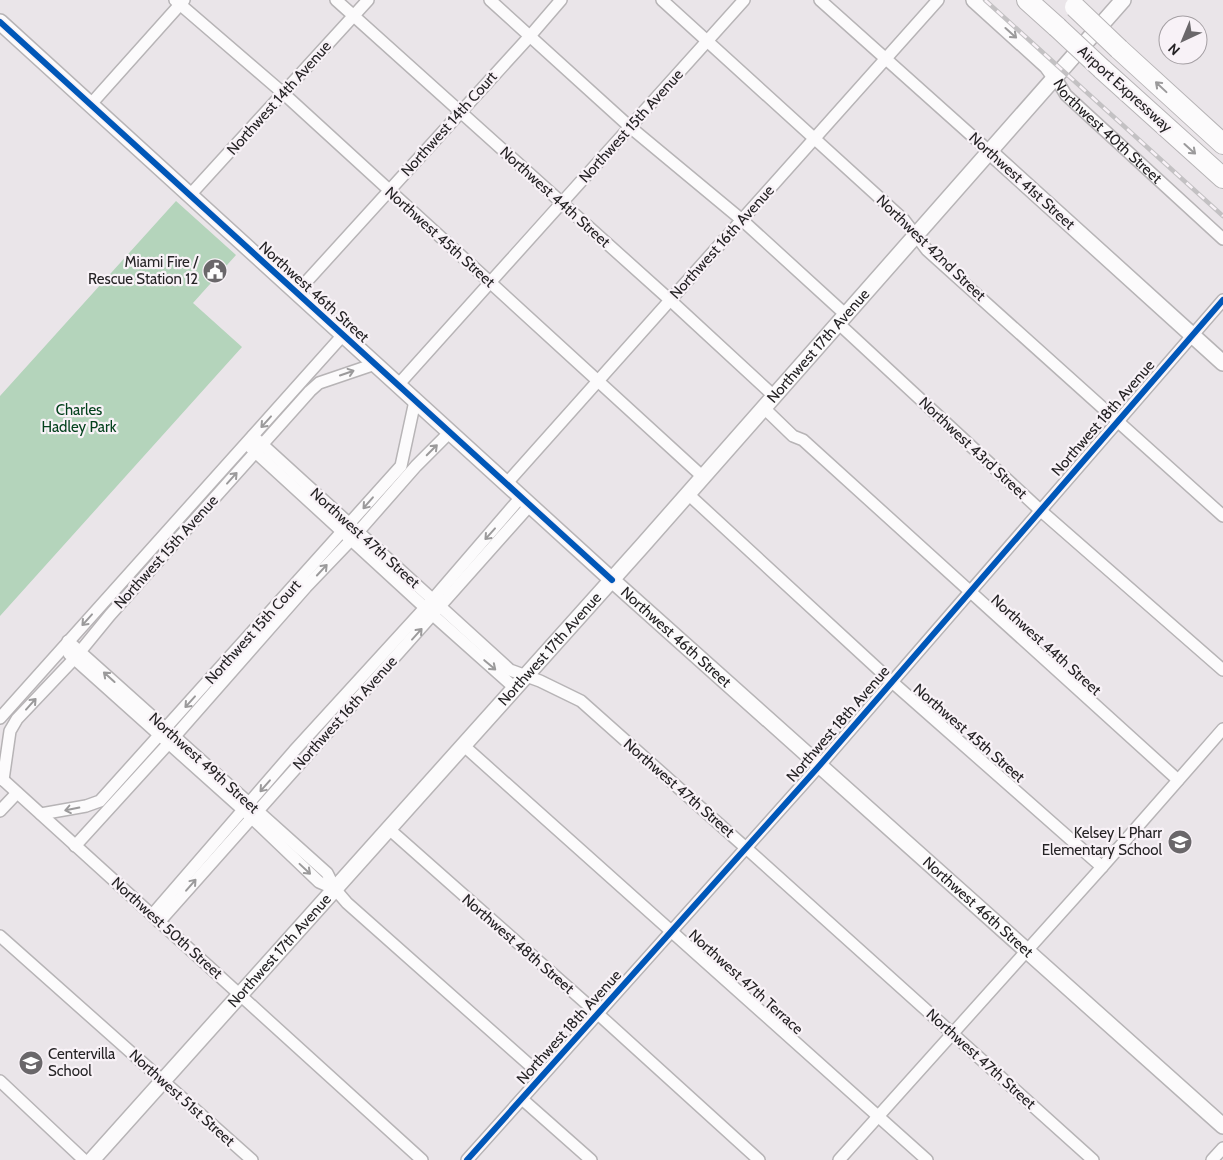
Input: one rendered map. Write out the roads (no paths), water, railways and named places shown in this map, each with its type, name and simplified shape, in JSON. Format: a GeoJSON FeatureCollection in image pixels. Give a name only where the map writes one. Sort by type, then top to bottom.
{"type":"FeatureCollection","features":[{"type":"Feature","properties":{"kind":"highway","name":"Airport Expressway"},"geometry":{"type":"LineString","coordinates":[[1027,0],[1223,178]]}},
{"type":"Feature","properties":{"kind":"highway","name":"Airport Expressway"},"geometry":{"type":"LineString","coordinates":[[1070,4],[1223,144]]}},
{"type":"Feature","properties":{"kind":"main road","name":"Northwest 40th Street"},"geometry":{"type":"LineString","coordinates":[[974,0],[1048,66],[1055,77]]}},
{"type":"Feature","properties":{"kind":"main road","name":"Northwest 17th Avenue"},"geometry":{"type":"LineString","coordinates":[[92,1160],[612,580],[1123,0]]}},
{"type":"Feature","properties":{"kind":"main road","name":"Northwest 46th Street"},"geometry":{"type":"LineString","coordinates":[[0,22],[449,433],[1223,1126]]}},
{"type":"Feature","properties":{"kind":"main road","name":"Northwest 41st Street"},"geometry":{"type":"LineString","coordinates":[[990,152],[1223,363]]}},
{"type":"Feature","properties":{"kind":"street","name":"Northwest 44th Street"},"geometry":{"type":"LineString","coordinates":[[336,0],[774,396]]}},
{"type":"Feature","properties":{"kind":"street","name":"Northwest 14th Avenue"},"geometry":{"type":"LineString","coordinates":[[190,195],[368,0]]}},
{"type":"Feature","properties":{"kind":"street","name":"Northwest 43rd Street"},"geometry":{"type":"LineString","coordinates":[[490,0],[630,127],[742,220],[1040,510],[1223,670]]}},
{"type":"Feature","properties":{"kind":"street","name":"Northwest 14th Court"},"geometry":{"type":"LineString","coordinates":[[296,292],[561,0]]}},
{"type":"Feature","properties":{"kind":"street","name":"Northwest 42nd Street"},"geometry":{"type":"LineString","coordinates":[[662,0],[904,220],[927,250],[1223,516]]}},
{"type":"Feature","properties":{"kind":"street","name":"Northwest 15th Avenue"},"geometry":{"type":"LineString","coordinates":[[398,385],[744,0]]}},
{"type":"Feature","properties":{"kind":"street","name":"Northwest 41st Street"},"geometry":{"type":"LineString","coordinates":[[820,0],[990,152]]}},
{"type":"Feature","properties":{"kind":"street","name":"Northwest 16th Avenue"},"geometry":{"type":"LineString","coordinates":[[506,484],[938,0]]}},
{"type":"Feature","properties":{"kind":"street","name":"Northwest 45th Street"},"geometry":{"type":"LineString","coordinates":[[180,2],[283,93],[703,477]]}},
{"type":"Feature","properties":{"kind":"street"},"geometry":{"type":"LineString","coordinates":[[91,104],[180,2]]}},
{"type":"Feature","properties":{"kind":"street","name":"Northwest 40th Street"},"geometry":{"type":"LineString","coordinates":[[1055,77],[1066,95],[1223,240]]}},
{"type":"Feature","properties":{"kind":"street","name":"Northwest 18th Avenue"},"geometry":{"type":"LineString","coordinates":[[467,1160],[820,765],[1223,300]]}},
{"type":"Feature","properties":{"kind":"street","name":"Northwest 15th Avenue"},"geometry":{"type":"LineString","coordinates":[[0,718],[344,335]]}},
{"type":"Feature","properties":{"kind":"street","name":"Northwest 15th Avenue"},"geometry":{"type":"LineString","coordinates":[[1,778],[10,731],[19,718],[310,391],[319,383],[375,364]]}},
{"type":"Feature","properties":{"kind":"street"},"geometry":{"type":"LineString","coordinates":[[310,374],[319,383]]}},
{"type":"Feature","properties":{"kind":"street","name":"Northwest 15th Court"},"geometry":{"type":"LineString","coordinates":[[405,470],[415,401]]}},
{"type":"Feature","properties":{"kind":"street","name":"Northwest 44th Street"},"geometry":{"type":"LineString","coordinates":[[764,408],[794,436],[803,440],[1178,780]]}},
{"type":"Feature","properties":{"kind":"street","name":"Northwest 15th Court"},"geometry":{"type":"LineString","coordinates":[[75,846],[104,805],[162,732],[257,634],[405,470],[449,433]]}},
{"type":"Feature","properties":{"kind":"street","name":"Northwest 47th Street"},"geometry":{"type":"LineString","coordinates":[[250,440],[475,645],[515,688]]}},
{"type":"Feature","properties":{"kind":"street","name":"Northwest 45th Street"},"geometry":{"type":"LineString","coordinates":[[688,494],[891,681],[1102,866]]}},
{"type":"Feature","properties":{"kind":"street","name":"Northwest 16th Avenue"},"geometry":{"type":"LineString","coordinates":[[156,918],[526,501]]}},
{"type":"Feature","properties":{"kind":"street"},"geometry":{"type":"LineString","coordinates":[[157,543],[166,552]]}},
{"type":"Feature","properties":{"kind":"street"},"geometry":{"type":"LineString","coordinates":[[102,603],[112,612]]}},
{"type":"Feature","properties":{"kind":"street","name":"Northwest 15th Court"},"geometry":{"type":"LineString","coordinates":[[104,805],[172,741],[257,634]]}},
{"type":"Feature","properties":{"kind":"street","name":"Northwest 49th Street"},"geometry":{"type":"LineString","coordinates":[[65,644],[295,851],[319,882],[335,889],[348,903],[542,1076]]}},
{"type":"Feature","properties":{"kind":"street","name":"Northwest 47th Street"},"geometry":{"type":"LineString","coordinates":[[475,645],[510,670],[540,681],[581,701],[1093,1160]]}},
{"type":"Feature","properties":{"kind":"street"},"geometry":{"type":"LineString","coordinates":[[9,709],[19,718]]}},
{"type":"Feature","properties":{"kind":"street"},"geometry":{"type":"LineString","coordinates":[[839,1160],[1223,729]]}},
{"type":"Feature","properties":{"kind":"street","name":"Northwest 47th Terrace"},"geometry":{"type":"LineString","coordinates":[[463,745],[878,1116]]}},
{"type":"Feature","properties":{"kind":"street","name":"Northwest 50th Street"},"geometry":{"type":"LineString","coordinates":[[1,778],[422,1160]]}},
{"type":"Feature","properties":{"kind":"street"},"geometry":{"type":"LineString","coordinates":[[0,811],[17,793]]}},
{"type":"Feature","properties":{"kind":"street"},"geometry":{"type":"LineString","coordinates":[[40,814],[86,806],[104,805]]}},
{"type":"Feature","properties":{"kind":"street","name":"Northwest 48th Street"},"geometry":{"type":"LineString","coordinates":[[389,829],[759,1160]]}},
{"type":"Feature","properties":{"kind":"street","name":"Northwest 51st Street"},"geometry":{"type":"LineString","coordinates":[[0,936],[252,1160]]}},
{"type":"Feature","properties":{"kind":"street"},"geometry":{"type":"LineString","coordinates":[[0,1082],[84,1160]]}},
{"type":"Feature","properties":{"kind":"street"},"geometry":{"type":"LineString","coordinates":[[522,1099],[591,1160]]}},
{"type":"Feature","properties":{"kind":"street"},"geometry":{"type":"LineString","coordinates":[[878,1116],[927,1160]]}},
{"type":"Feature","properties":{"kind":"street"},"geometry":{"type":"LineString","coordinates":[[1212,1160],[1223,1148]]}},
{"type":"Feature","properties":{"kind":"railway"},"geometry":{"type":"LineString","coordinates":[[985,0],[1223,216]]}},
{"type":"Feature","properties":{"kind":"place","name":"Miami Fire / Rescue Station 12"},"geometry":{"type":"Point","coordinates":[215,271]}},
{"type":"Feature","properties":{"kind":"place","name":"Kelsey L Pharr Elementary School"},"geometry":{"type":"Point","coordinates":[1180,842]}},
{"type":"Feature","properties":{"kind":"place","name":"Centervilla School"},"geometry":{"type":"Point","coordinates":[31,1063]}},
{"type":"Feature","properties":{"kind":"park label","name":"Charles Hadley Park"},"geometry":{"type":"Point","coordinates":[79,418]}}]}
